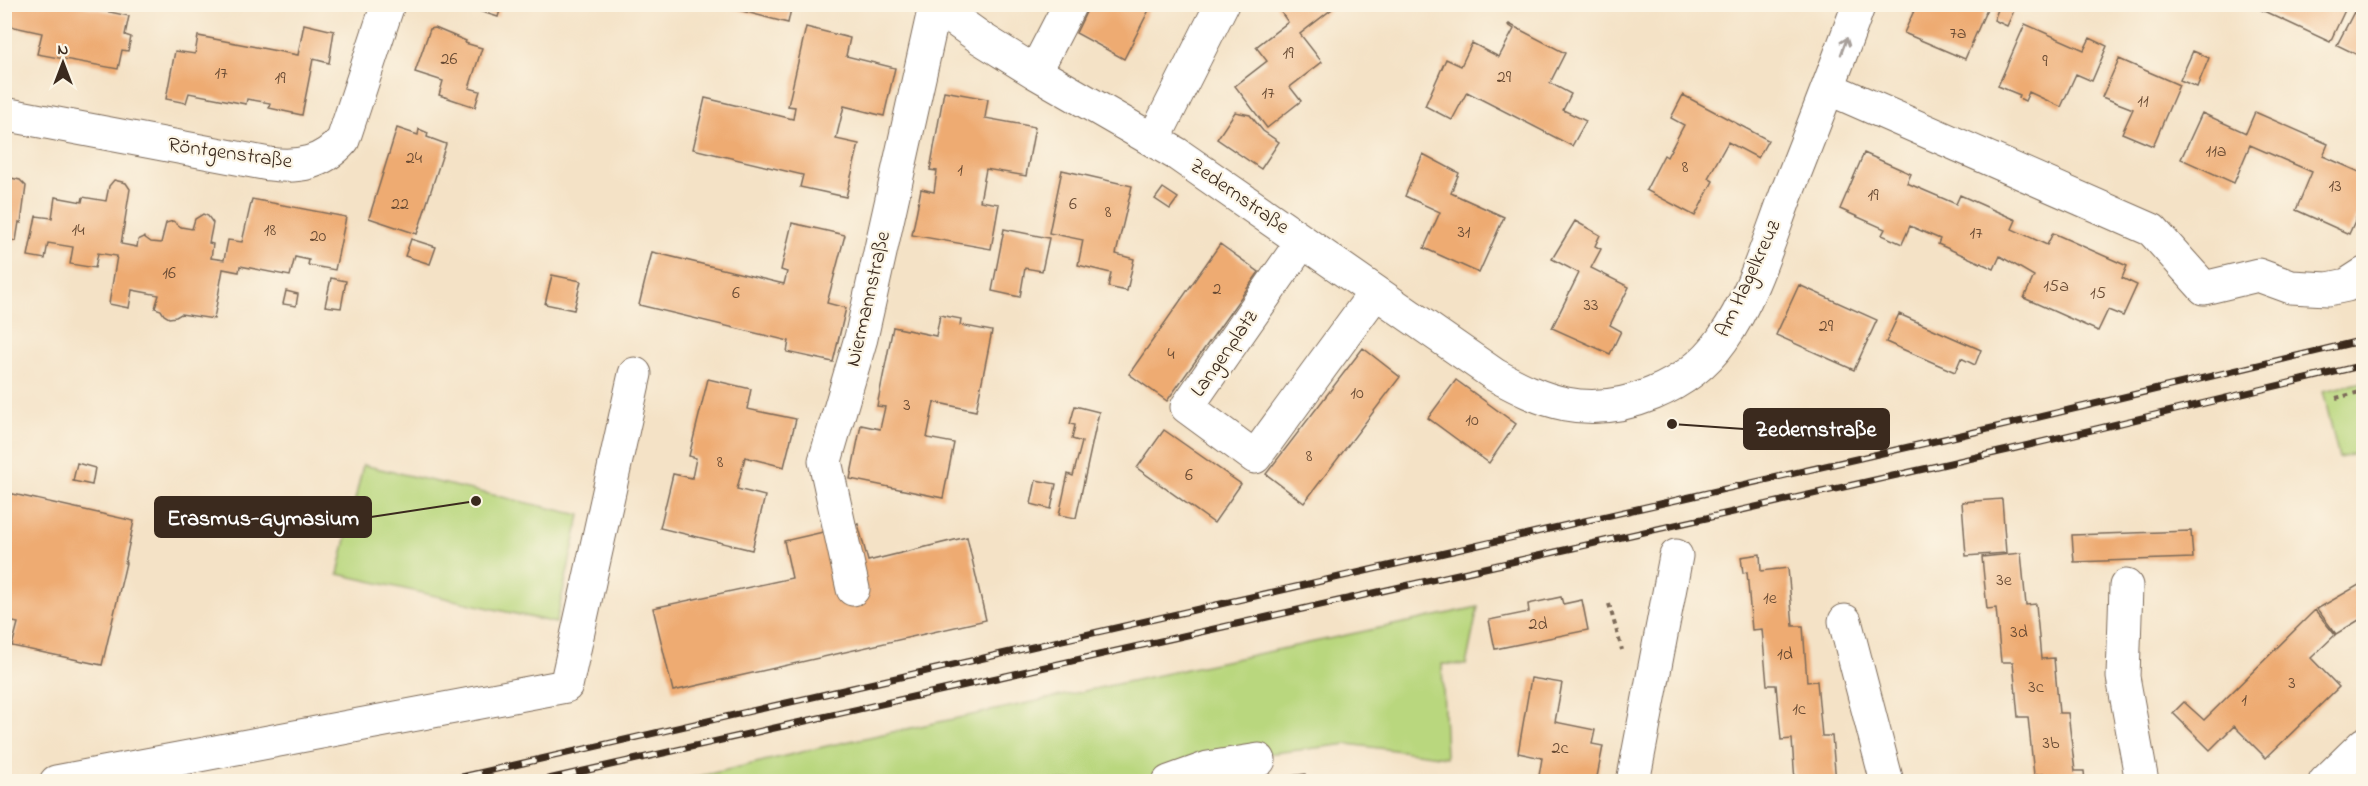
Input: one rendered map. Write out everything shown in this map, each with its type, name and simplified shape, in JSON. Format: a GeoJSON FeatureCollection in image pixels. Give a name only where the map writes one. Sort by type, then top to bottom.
{"type":"FeatureCollection","features":[{"type":"Feature","properties":{"kind":"street","name":"Röntgenstraße"},"geometry":{"type":"LineString","coordinates":[[4,114],[269,164],[282,166],[306,164],[327,156],[343,140],[388,4]]}},
{"type":"Feature","properties":{"kind":"street"},"geometry":{"type":"LineString","coordinates":[[1035,72],[1070,4]]}},
{"type":"Feature","properties":{"kind":"street"},"geometry":{"type":"LineString","coordinates":[[1154,139],[1222,4]]}},
{"type":"Feature","properties":{"kind":"street","name":"Am Hagelkreuz"},"geometry":{"type":"LineString","coordinates":[[1568,405],[1594,406],[1641,398],[1677,382],[1715,350],[1727,333],[1757,270],[1859,4]]}},
{"type":"Feature","properties":{"kind":"street","name":"Zedernstraße"},"geometry":{"type":"LineString","coordinates":[[934,5],[1035,72],[1154,139],[1495,375],[1530,393],[1568,405]]}},
{"type":"Feature","properties":{"kind":"street","name":"Niermannstraße"},"geometry":{"type":"LineString","coordinates":[[853,589],[825,461],[861,338],[934,5]]}},
{"type":"Feature","properties":{"kind":"street"},"geometry":{"type":"LineString","coordinates":[[1828,88],[2152,230],[2204,288],[2258,275],[2291,287],[2328,289],[2347,285],[2364,274]]}},
{"type":"Feature","properties":{"kind":"street","name":"Langenplatz"},"geometry":{"type":"LineString","coordinates":[[1302,242],[1187,407],[1255,457],[1375,293]]}},
{"type":"Feature","properties":{"kind":"street"},"geometry":{"type":"LineString","coordinates":[[56,782],[566,686],[634,374]]}},
{"type":"Feature","properties":{"kind":"street"},"geometry":{"type":"LineString","coordinates":[[1633,782],[1676,556]]}},
{"type":"Feature","properties":{"kind":"street"},"geometry":{"type":"LineString","coordinates":[[2126,586],[2123,677],[2142,782]]}},
{"type":"Feature","properties":{"kind":"street"},"geometry":{"type":"LineString","coordinates":[[1845,621],[1887,782]]}},
{"type":"Feature","properties":{"kind":"street"},"geometry":{"type":"LineString","coordinates":[[2325,782],[2364,744]]}},
{"type":"Feature","properties":{"kind":"street"},"geometry":{"type":"LineString","coordinates":[[1169,782],[1208,768],[1259,760]]}},
{"type":"Feature","properties":{"kind":"path"},"geometry":{"type":"LineString","coordinates":[[2336,398],[2364,391]]}},
{"type":"Feature","properties":{"kind":"green space"},"geometry":{"type":"Polygon","coordinates":[[[2363,382],[2363,452],[2339,458],[2323,391],[2363,382]]]}},
{"type":"Feature","properties":{"kind":"green space"},"geometry":{"type":"Polygon","coordinates":[[[363,465],[580,515],[556,623],[338,574],[363,465]]]}},
{"type":"Feature","properties":{"kind":"green space"},"geometry":{"type":"Polygon","coordinates":[[[1478,607],[1466,665],[1442,664],[1446,757],[1348,744],[1207,761],[1170,770],[1149,781],[676,782],[827,746],[1478,607]]]}},
{"type":"Feature","properties":{"kind":"building"},"geometry":{"type":"Polygon","coordinates":[[[5,4],[72,4],[129,16],[125,35],[131,37],[128,51],[122,50],[118,69],[37,54],[42,33],[5,25],[5,4]]]}},
{"type":"Feature","properties":{"kind":"building"},"geometry":{"type":"Polygon","coordinates":[[[457,4],[502,4],[498,17],[457,4]]]}},
{"type":"Feature","properties":{"kind":"building"},"geometry":{"type":"Polygon","coordinates":[[[715,4],[792,4],[788,23],[715,4]]]}},
{"type":"Feature","properties":{"kind":"building"},"geometry":{"type":"Polygon","coordinates":[[[1090,4],[1152,4],[1124,59],[1076,33],[1090,4]]]}},
{"type":"Feature","properties":{"kind":"building"},"geometry":{"type":"Polygon","coordinates":[[[1275,4],[1329,4],[1332,9],[1300,34],[1322,62],[1290,87],[1301,101],[1267,128],[1235,86],[1267,61],[1256,47],[1288,22],[1275,4]]]}},
{"type":"Feature","properties":{"kind":"building"},"geometry":{"type":"Polygon","coordinates":[[[1917,4],[1989,4],[1965,59],[1904,33],[1917,4]]]}},
{"type":"Feature","properties":{"kind":"building"},"geometry":{"type":"Polygon","coordinates":[[[2000,4],[2017,4],[2007,26],[1994,20],[2000,4]]]}},
{"type":"Feature","properties":{"kind":"building"},"geometry":{"type":"Polygon","coordinates":[[[2251,5],[2339,5],[2346,8],[2330,42],[2251,5]]]}},
{"type":"Feature","properties":{"kind":"building"},"geometry":{"type":"Polygon","coordinates":[[[2354,12],[2364,17],[2364,58],[2337,45],[2354,12]]]}},
{"type":"Feature","properties":{"kind":"building"},"geometry":{"type":"Polygon","coordinates":[[[304,24],[334,31],[329,63],[313,59],[302,115],[269,108],[270,103],[247,99],[246,104],[189,93],[186,103],[166,99],[175,51],[195,54],[198,36],[298,55],[304,24]]]}},
{"type":"Feature","properties":{"kind":"building"},"geometry":{"type":"Polygon","coordinates":[[[1509,24],[1565,53],[1550,83],[1571,94],[1563,110],[1586,121],[1572,146],[1467,92],[1452,120],[1425,106],[1446,59],[1461,66],[1472,43],[1499,57],[1514,29],[1509,24]]]}},
{"type":"Feature","properties":{"kind":"building"},"geometry":{"type":"Polygon","coordinates":[[[2025,24],[2084,50],[2090,38],[2107,46],[2092,81],[2076,74],[2061,107],[2029,92],[2025,101],[2019,98],[2020,95],[1998,86],[2025,24]]]}},
{"type":"Feature","properties":{"kind":"building"},"geometry":{"type":"Polygon","coordinates":[[[806,27],[850,38],[846,56],[895,68],[884,116],[844,106],[836,139],[859,144],[846,197],[800,187],[803,175],[693,149],[705,98],[793,119],[795,107],[788,106],[806,27]]]}},
{"type":"Feature","properties":{"kind":"building"},"geometry":{"type":"Polygon","coordinates":[[[435,28],[466,41],[465,43],[482,48],[469,88],[480,91],[475,107],[439,95],[443,81],[415,72],[430,29],[435,28]]]}},
{"type":"Feature","properties":{"kind":"building"},"geometry":{"type":"Polygon","coordinates":[[[2193,51],[2209,58],[2197,87],[2180,80],[2193,51]]]}},
{"type":"Feature","properties":{"kind":"building"},"geometry":{"type":"Polygon","coordinates":[[[2119,59],[2179,85],[2153,146],[2122,133],[2133,109],[2102,97],[2119,59]]]}},
{"type":"Feature","properties":{"kind":"building"},"geometry":{"type":"Polygon","coordinates":[[[944,91],[988,99],[985,118],[1035,127],[1026,176],[986,169],[980,201],[999,204],[991,249],[912,235],[921,189],[934,192],[937,171],[930,170],[944,91]]]}},
{"type":"Feature","properties":{"kind":"building"},"geometry":{"type":"Polygon","coordinates":[[[1683,95],[1768,140],[1758,158],[1728,142],[1708,178],[1713,181],[1695,216],[1646,190],[1664,155],[1667,157],[1684,125],[1671,118],[1683,95]]]}},
{"type":"Feature","properties":{"kind":"building"},"geometry":{"type":"Polygon","coordinates":[[[1235,112],[1250,115],[1263,131],[1279,142],[1261,169],[1217,139],[1235,112]]]}},
{"type":"Feature","properties":{"kind":"building"},"geometry":{"type":"Polygon","coordinates":[[[2255,112],[2328,144],[2323,156],[2364,174],[2364,201],[2349,234],[2296,210],[2312,172],[2250,145],[2234,183],[2181,159],[2202,113],[2246,133],[2255,112]]]}},
{"type":"Feature","properties":{"kind":"building"},"geometry":{"type":"Polygon","coordinates":[[[397,128],[418,135],[419,129],[428,133],[427,137],[446,144],[417,234],[369,218],[397,128]]]}},
{"type":"Feature","properties":{"kind":"building"},"geometry":{"type":"Polygon","coordinates":[[[1864,153],[1911,174],[1907,183],[1956,204],[1960,195],[2016,220],[2012,229],[2047,245],[2053,233],[2127,266],[2122,278],[2137,285],[2123,316],[2108,310],[2098,331],[2024,298],[2034,276],[2000,256],[1994,269],[1938,244],[1940,239],[1910,226],[1902,244],[1882,235],[1885,229],[1840,209],[1864,153]]]}},
{"type":"Feature","properties":{"kind":"building"},"geometry":{"type":"Polygon","coordinates":[[[1423,154],[1459,173],[1451,193],[1504,217],[1479,273],[1424,248],[1440,212],[1405,196],[1423,154]]]}},
{"type":"Feature","properties":{"kind":"building"},"geometry":{"type":"Polygon","coordinates":[[[1062,170],[1132,186],[1116,254],[1134,259],[1127,291],[1108,287],[1111,273],[1078,265],[1083,240],[1049,233],[1062,170]]]}},
{"type":"Feature","properties":{"kind":"building"},"geometry":{"type":"Polygon","coordinates":[[[11,178],[20,180],[26,186],[16,241],[4,239],[4,182],[11,178]]]}},
{"type":"Feature","properties":{"kind":"building"},"geometry":{"type":"Polygon","coordinates":[[[114,180],[126,183],[130,189],[121,244],[137,247],[138,240],[144,237],[151,242],[161,243],[166,223],[173,221],[181,227],[192,229],[195,219],[203,214],[208,216],[213,223],[209,243],[213,244],[211,258],[224,260],[228,240],[242,242],[252,199],[346,217],[335,270],[308,265],[309,260],[295,257],[290,276],[240,266],[239,272],[223,269],[214,319],[181,314],[169,318],[161,310],[155,308],[159,295],[132,290],[129,308],[109,304],[117,256],[98,253],[95,268],[70,264],[73,247],[48,243],[45,259],[28,256],[36,216],[52,218],[55,197],[82,202],[83,197],[106,201],[109,186],[114,180]]]}},
{"type":"Feature","properties":{"kind":"building"},"geometry":{"type":"Polygon","coordinates":[[[1163,188],[1178,198],[1170,209],[1155,199],[1163,188]]]}},
{"type":"Feature","properties":{"kind":"building"},"geometry":{"type":"Polygon","coordinates":[[[1575,221],[1600,235],[1595,246],[1601,249],[1591,268],[1629,287],[1610,325],[1621,331],[1610,354],[1552,328],[1579,273],[1552,259],[1575,221]]]}},
{"type":"Feature","properties":{"kind":"building"},"geometry":{"type":"Polygon","coordinates":[[[792,223],[845,235],[827,303],[846,308],[833,362],[787,352],[789,341],[639,305],[652,252],[784,284],[787,272],[781,270],[792,223]]]}},
{"type":"Feature","properties":{"kind":"building"},"geometry":{"type":"Polygon","coordinates":[[[1004,229],[1049,238],[1042,271],[1025,268],[1020,297],[992,291],[1004,229]]]}},
{"type":"Feature","properties":{"kind":"building"},"geometry":{"type":"Polygon","coordinates":[[[411,239],[436,247],[430,264],[405,256],[411,239]]]}},
{"type":"Feature","properties":{"kind":"building"},"geometry":{"type":"Polygon","coordinates":[[[1220,244],[1259,272],[1167,401],[1129,374],[1220,244]]]}},
{"type":"Feature","properties":{"kind":"building"},"geometry":{"type":"Polygon","coordinates":[[[552,275],[581,281],[574,310],[545,304],[552,275]]]}},
{"type":"Feature","properties":{"kind":"building"},"geometry":{"type":"Polygon","coordinates":[[[331,278],[346,281],[341,308],[325,306],[331,278]]]}},
{"type":"Feature","properties":{"kind":"building"},"geometry":{"type":"Polygon","coordinates":[[[1799,285],[1877,320],[1854,370],[1776,335],[1799,285]]]}},
{"type":"Feature","properties":{"kind":"building"},"geometry":{"type":"Polygon","coordinates":[[[286,291],[298,294],[296,306],[283,304],[286,291]]]}},
{"type":"Feature","properties":{"kind":"building"},"geometry":{"type":"Polygon","coordinates":[[[1899,314],[1981,350],[1975,365],[1961,358],[1955,372],[1886,342],[1899,314]]]}},
{"type":"Feature","properties":{"kind":"building"},"geometry":{"type":"Polygon","coordinates":[[[940,315],[961,319],[960,325],[992,331],[976,411],[934,402],[927,438],[954,443],[943,498],[850,479],[861,425],[880,429],[885,407],[877,406],[893,327],[936,336],[940,315]]]}},
{"type":"Feature","properties":{"kind":"building"},"geometry":{"type":"Polygon","coordinates":[[[1363,348],[1400,377],[1304,503],[1266,474],[1363,348]]]}},
{"type":"Feature","properties":{"kind":"building"},"geometry":{"type":"Polygon","coordinates":[[[708,379],[751,389],[747,409],[796,419],[784,467],[745,457],[737,489],[765,496],[752,550],[660,528],[673,474],[692,478],[696,458],[689,456],[708,379]]]}},
{"type":"Feature","properties":{"kind":"building"},"geometry":{"type":"Polygon","coordinates":[[[1456,380],[1516,424],[1489,463],[1428,418],[1456,380]]]}},
{"type":"Feature","properties":{"kind":"building"},"geometry":{"type":"Polygon","coordinates":[[[1075,406],[1099,412],[1076,518],[1059,515],[1068,474],[1073,476],[1082,442],[1072,439],[1075,425],[1070,424],[1075,406]]]}},
{"type":"Feature","properties":{"kind":"building"},"geometry":{"type":"Polygon","coordinates":[[[1164,430],[1241,484],[1214,523],[1137,468],[1164,430]]]}},
{"type":"Feature","properties":{"kind":"building"},"geometry":{"type":"Polygon","coordinates":[[[77,463],[95,468],[92,485],[73,481],[77,463]]]}},
{"type":"Feature","properties":{"kind":"building"},"geometry":{"type":"Polygon","coordinates":[[[1036,480],[1056,484],[1051,509],[1031,504],[1036,480]]]}},
{"type":"Feature","properties":{"kind":"building"},"geometry":{"type":"Polygon","coordinates":[[[4,492],[134,521],[102,665],[12,646],[18,623],[4,620],[4,492]]]}},
{"type":"Feature","properties":{"kind":"building"},"geometry":{"type":"Polygon","coordinates":[[[2002,499],[2006,553],[1966,556],[1962,502],[2002,499]]]}},
{"type":"Feature","properties":{"kind":"building"},"geometry":{"type":"Polygon","coordinates":[[[858,524],[868,561],[967,537],[986,620],[673,691],[653,608],[792,578],[784,541],[858,524]]]}},
{"type":"Feature","properties":{"kind":"building"},"geometry":{"type":"Polygon","coordinates":[[[2191,531],[2193,558],[2074,562],[2072,535],[2191,531]]]}},
{"type":"Feature","properties":{"kind":"building"},"geometry":{"type":"Polygon","coordinates":[[[2021,553],[2026,605],[2036,604],[2041,659],[2054,658],[2059,713],[2068,713],[2075,771],[2084,771],[2085,782],[2044,782],[2044,774],[2034,775],[2028,717],[2018,717],[2013,662],[2001,662],[1996,608],[1987,609],[1982,557],[2021,553]]]}},
{"type":"Feature","properties":{"kind":"building"},"geometry":{"type":"Polygon","coordinates":[[[1760,554],[1761,571],[1788,568],[1793,626],[1803,626],[1807,682],[1817,681],[1822,736],[1832,736],[1836,782],[1795,782],[1792,739],[1781,740],[1776,685],[1767,685],[1762,629],[1752,630],[1747,572],[1743,573],[1741,557],[1760,554]]]}},
{"type":"Feature","properties":{"kind":"building"},"geometry":{"type":"Polygon","coordinates":[[[2364,582],[2364,617],[2336,634],[2317,609],[2364,582]]]}},
{"type":"Feature","properties":{"kind":"building"},"geometry":{"type":"Polygon","coordinates":[[[1561,597],[1563,604],[1582,600],[1588,630],[1495,649],[1489,620],[1529,612],[1528,604],[1561,597]]]}},
{"type":"Feature","properties":{"kind":"building"},"geometry":{"type":"Polygon","coordinates":[[[2315,610],[2335,635],[2311,658],[2339,687],[2266,758],[2234,726],[2210,750],[2173,713],[2184,702],[2204,720],[2315,610]]]}},
{"type":"Feature","properties":{"kind":"building"},"geometry":{"type":"Polygon","coordinates":[[[1531,678],[1562,683],[1555,722],[1595,730],[1592,744],[1603,746],[1596,782],[1538,782],[1542,758],[1518,753],[1531,678]]]}},
{"type":"Feature","properties":{"kind":"building"},"geometry":{"type":"Polygon","coordinates":[[[1305,774],[1306,782],[1259,782],[1259,780],[1305,774]]]}},
{"type":"Feature","properties":{"kind":"railway"},"geometry":{"type":"LineString","coordinates":[[440,782],[2001,426],[2364,340]]}},
{"type":"Feature","properties":{"kind":"railway"},"geometry":{"type":"LineString","coordinates":[[535,782],[2008,450],[2364,365]]}},
{"type":"Feature","properties":{"kind":"place","name":"Zedernstraße"},"geometry":{"type":"Point","coordinates":[1672,424]}},
{"type":"Feature","properties":{"kind":"place","name":"Erasmus-Gymasium"},"geometry":{"type":"Point","coordinates":[476,501]}}]}
